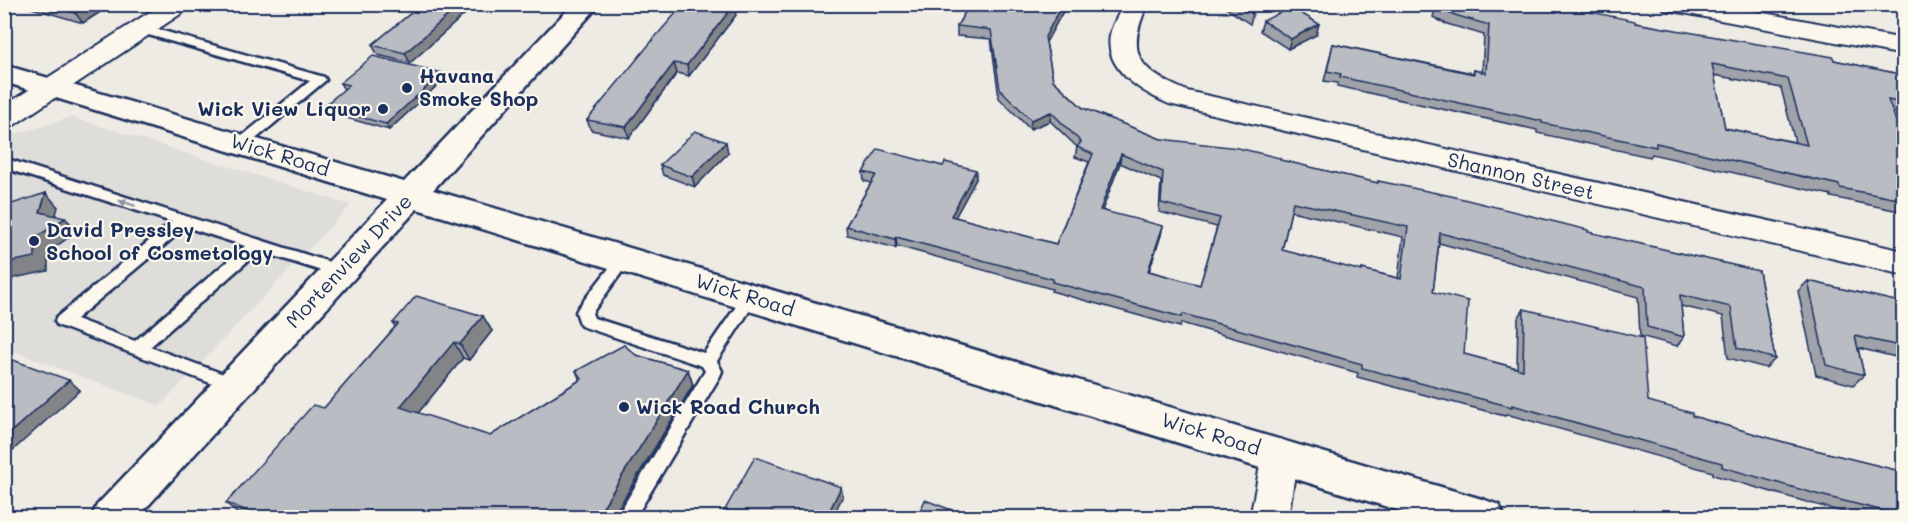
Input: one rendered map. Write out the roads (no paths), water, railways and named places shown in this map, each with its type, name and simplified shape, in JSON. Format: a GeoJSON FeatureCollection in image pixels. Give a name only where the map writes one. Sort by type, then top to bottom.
{"type":"FeatureCollection","features":[{"type":"Feature","properties":{"kind":"street"},"geometry":{"type":"LineString","coordinates":[[4,119],[179,4]]}},
{"type":"Feature","properties":{"kind":"street","name":"Mortenview Drive"},"geometry":{"type":"LineString","coordinates":[[111,518],[588,4]]}},
{"type":"Feature","properties":{"kind":"street","name":"Shannon Street"},"geometry":{"type":"LineString","coordinates":[[1136,4],[1122,38],[1124,54],[1131,67],[1164,92],[1196,102],[1904,263]]}},
{"type":"Feature","properties":{"kind":"street"},"geometry":{"type":"LineString","coordinates":[[1673,4],[1904,47]]}},
{"type":"Feature","properties":{"kind":"street","name":"Wick Road"},"geometry":{"type":"LineString","coordinates":[[4,73],[1485,518]]}},
{"type":"Feature","properties":{"kind":"street"},"geometry":{"type":"LineString","coordinates":[[1269,518],[1280,455]]}},
{"type":"Feature","properties":{"kind":"lane"},"geometry":{"type":"LineString","coordinates":[[142,29],[320,80],[242,144]]}},
{"type":"Feature","properties":{"kind":"lane"},"geometry":{"type":"LineString","coordinates":[[4,164],[340,271]]}},
{"type":"Feature","properties":{"kind":"lane"},"geometry":{"type":"LineString","coordinates":[[183,221],[63,321],[234,385]]}},
{"type":"Feature","properties":{"kind":"lane"},"geometry":{"type":"LineString","coordinates":[[138,348],[256,245]]}},
{"type":"Feature","properties":{"kind":"lane"},"geometry":{"type":"LineString","coordinates":[[625,258],[584,312],[587,322],[708,361],[714,371],[625,518]]}},
{"type":"Feature","properties":{"kind":"lane"},"geometry":{"type":"LineString","coordinates":[[708,361],[751,296]]}},
{"type":"Feature","properties":{"kind":"place","name":"Havana Smoke Shop"},"geometry":{"type":"Point","coordinates":[407,88]}},
{"type":"Feature","properties":{"kind":"place","name":"Wick View Liquor"},"geometry":{"type":"Point","coordinates":[383,109]}},
{"type":"Feature","properties":{"kind":"place","name":"David Pressley School of Cosmetology"},"geometry":{"type":"Point","coordinates":[34,241]}},
{"type":"Feature","properties":{"kind":"place","name":"Wick Road Church"},"geometry":{"type":"Point","coordinates":[624,407]}}]}
